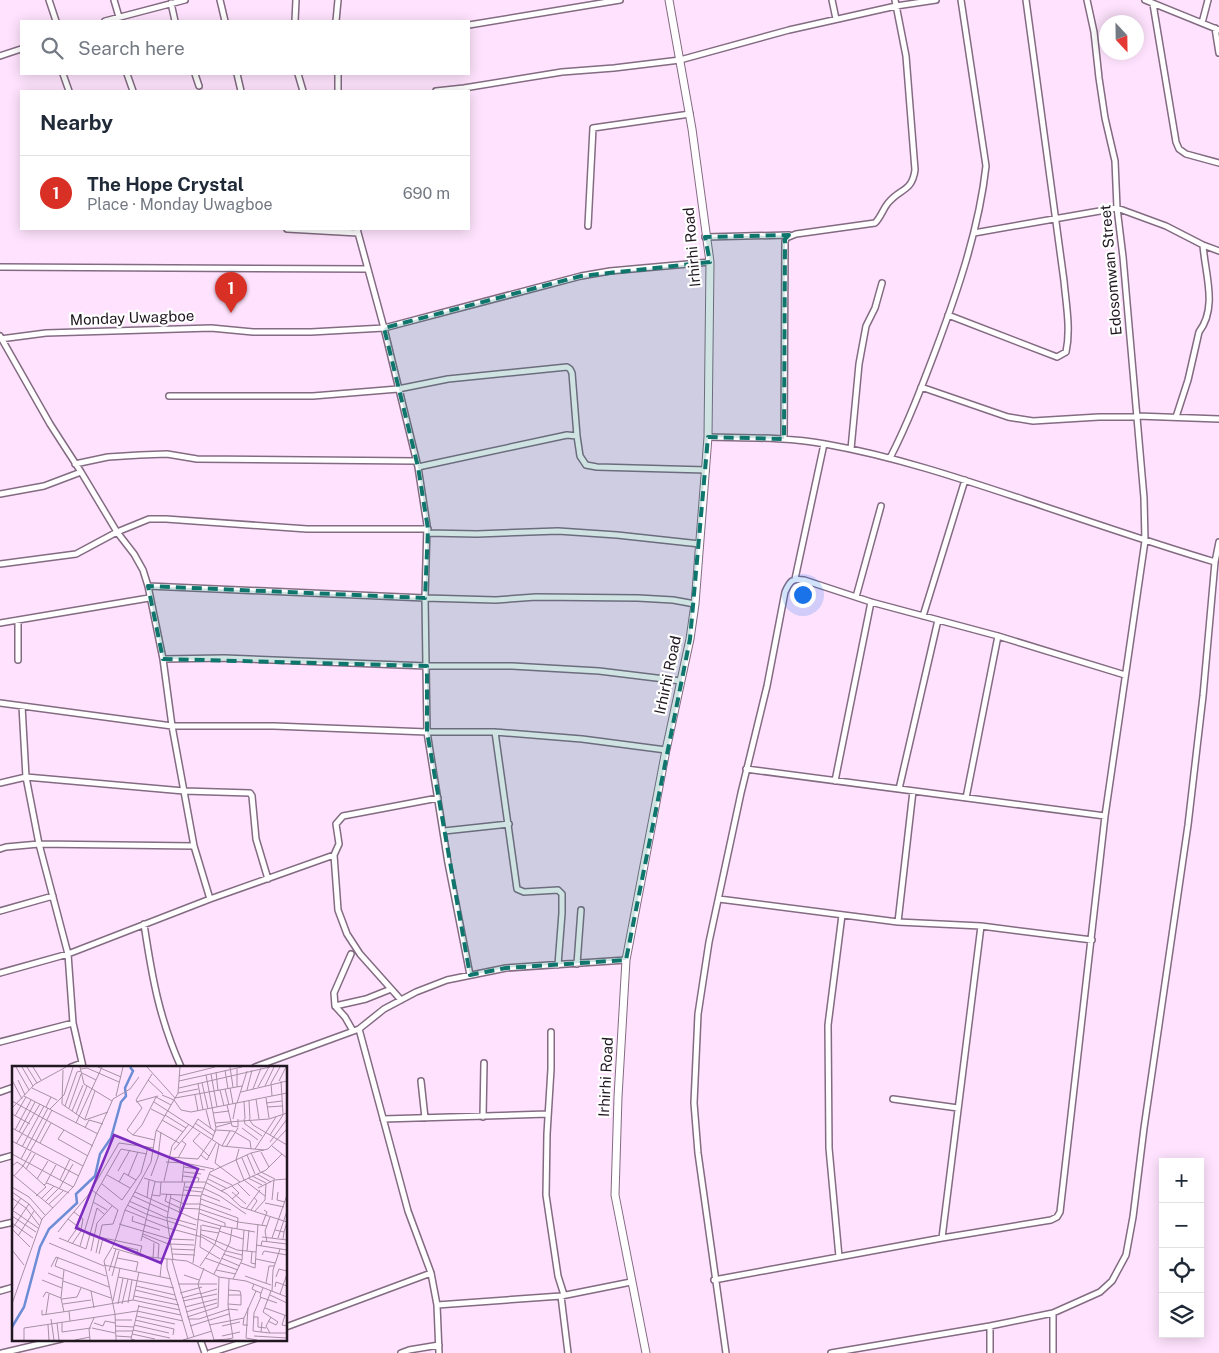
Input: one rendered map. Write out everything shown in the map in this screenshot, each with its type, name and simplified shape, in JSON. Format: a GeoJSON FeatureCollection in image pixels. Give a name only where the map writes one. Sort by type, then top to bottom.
{"type":"FeatureCollection","features":[{"type":"Feature","properties":{"kind":"street"},"geometry":{"type":"LineString","coordinates":[[49,0],[56,20]]}},
{"type":"Feature","properties":{"kind":"street"},"geometry":{"type":"LineString","coordinates":[[114,0],[119,17]]}},
{"type":"Feature","properties":{"kind":"street"},"geometry":{"type":"LineString","coordinates":[[112,20],[185,0]]}},
{"type":"Feature","properties":{"kind":"street"},"geometry":{"type":"LineString","coordinates":[[220,0],[225,20]]}},
{"type":"Feature","properties":{"kind":"street"},"geometry":{"type":"LineString","coordinates":[[295,20],[296,0]]}},
{"type":"Feature","properties":{"kind":"street"},"geometry":{"type":"LineString","coordinates":[[336,20],[338,0]]}},
{"type":"Feature","properties":{"kind":"street"},"geometry":{"type":"LineString","coordinates":[[470,25],[620,0]]}},
{"type":"Feature","properties":{"kind":"street","name":"Irhirhi Road"},"geometry":{"type":"LineString","coordinates":[[646,1353],[615,1195],[618,1097],[626,960],[666,750],[690,639],[695,604],[708,436],[710,262],[705,237],[700,176],[670,0]]}},
{"type":"Feature","properties":{"kind":"street"},"geometry":{"type":"LineString","coordinates":[[832,0],[836,19]]}},
{"type":"Feature","properties":{"kind":"street"},"geometry":{"type":"LineString","coordinates":[[445,90],[562,72],[680,60],[896,3],[936,0]]}},
{"type":"Feature","properties":{"kind":"street"},"geometry":{"type":"LineString","coordinates":[[890,458],[909,421],[948,315],[980,210],[986,166],[961,0]]}},
{"type":"Feature","properties":{"kind":"street"},"geometry":{"type":"LineString","coordinates":[[948,315],[1057,357],[1066,352],[1068,322],[1064,281],[1026,0]]}},
{"type":"Feature","properties":{"kind":"street","name":"Edosomwan Street"},"geometry":{"type":"LineString","coordinates":[[714,1280],[1051,1220],[1057,1217],[1060,1212],[1105,816],[1145,540],[1144,498],[1117,208],[1115,162],[1098,78],[1094,32],[1087,0]]}},
{"type":"Feature","properties":{"kind":"street"},"geometry":{"type":"LineString","coordinates":[[1145,0],[1217,29],[1219,53]]}},
{"type":"Feature","properties":{"kind":"street"},"geometry":{"type":"LineString","coordinates":[[1202,23],[1208,0]]}},
{"type":"Feature","properties":{"kind":"street"},"geometry":{"type":"LineString","coordinates":[[173,2],[175,20]]}},
{"type":"Feature","properties":{"kind":"street"},"geometry":{"type":"LineString","coordinates":[[705,237],[789,235],[875,223],[888,203],[909,187],[914,180],[915,170],[906,56],[896,3]]}},
{"type":"Feature","properties":{"kind":"street"},"geometry":{"type":"LineString","coordinates":[[1153,4],[1176,142],[1179,149],[1186,154],[1219,163]]}},
{"type":"Feature","properties":{"kind":"street"},"geometry":{"type":"LineString","coordinates":[[0,55],[20,49]]}},
{"type":"Feature","properties":{"kind":"street"},"geometry":{"type":"LineString","coordinates":[[63,75],[69,90]]}},
{"type":"Feature","properties":{"kind":"street"},"geometry":{"type":"LineString","coordinates":[[127,75],[133,90]]}},
{"type":"Feature","properties":{"kind":"street"},"geometry":{"type":"LineString","coordinates":[[195,75],[200,86]]}},
{"type":"Feature","properties":{"kind":"street"},"geometry":{"type":"LineString","coordinates":[[237,75],[241,90]]}},
{"type":"Feature","properties":{"kind":"street"},"geometry":{"type":"LineString","coordinates":[[298,75],[303,90]]}},
{"type":"Feature","properties":{"kind":"street"},"geometry":{"type":"LineString","coordinates":[[338,75],[338,90]]}},
{"type":"Feature","properties":{"kind":"street"},"geometry":{"type":"LineString","coordinates":[[588,226],[593,128],[690,114]]}},
{"type":"Feature","properties":{"kind":"street"},"geometry":{"type":"LineString","coordinates":[[974,233],[1117,208],[1166,226],[1203,245],[1219,250]]}},
{"type":"Feature","properties":{"kind":"street"},"geometry":{"type":"LineString","coordinates":[[322,230],[358,231],[418,467],[427,531],[425,598],[427,732],[448,863],[470,975]]}},
{"type":"Feature","properties":{"kind":"street"},"geometry":{"type":"LineString","coordinates":[[784,439],[785,242],[789,235]]}},
{"type":"Feature","properties":{"kind":"street"},"geometry":{"type":"LineString","coordinates":[[1176,416],[1188,380],[1199,332],[1208,312],[1210,299],[1203,245]]}},
{"type":"Feature","properties":{"kind":"street","name":"Monday Uwagboe"},"geometry":{"type":"LineString","coordinates":[[1,338],[46,333],[211,328],[253,332],[292,332],[384,328],[581,276],[610,271],[710,262]]}},
{"type":"Feature","properties":{"kind":"street"},"geometry":{"type":"LineString","coordinates":[[0,267],[367,269]]}},
{"type":"Feature","properties":{"kind":"street"},"geometry":{"type":"LineString","coordinates":[[852,449],[859,364],[866,326],[875,308],[882,283]]}},
{"type":"Feature","properties":{"kind":"street"},"geometry":{"type":"LineString","coordinates":[[1,338],[29,389],[75,464],[82,472],[117,532],[134,554],[143,570],[163,659],[172,726],[194,846],[210,899]]}},
{"type":"Feature","properties":{"kind":"street"},"geometry":{"type":"LineString","coordinates":[[169,396],[313,396],[398,389],[467,377],[567,367],[572,373],[580,456],[586,465],[597,467],[706,470]]}},
{"type":"Feature","properties":{"kind":"street"},"geometry":{"type":"LineString","coordinates":[[921,387],[1008,417],[1033,421],[1099,417],[1176,416],[1219,419]]}},
{"type":"Feature","properties":{"kind":"street"},"geometry":{"type":"LineString","coordinates":[[418,467],[567,435],[577,436]]}},
{"type":"Feature","properties":{"kind":"street"},"geometry":{"type":"LineString","coordinates":[[708,436],[784,439],[852,449],[890,458],[965,480],[1215,562]]}},
{"type":"Feature","properties":{"kind":"street"},"geometry":{"type":"LineString","coordinates":[[795,579],[824,444]]}},
{"type":"Feature","properties":{"kind":"street"},"geometry":{"type":"LineString","coordinates":[[75,464],[108,457],[167,454],[197,459],[416,460]]}},
{"type":"Feature","properties":{"kind":"street"},"geometry":{"type":"LineString","coordinates":[[0,494],[44,486],[82,472]]}},
{"type":"Feature","properties":{"kind":"street"},"geometry":{"type":"LineString","coordinates":[[923,616],[965,480]]}},
{"type":"Feature","properties":{"kind":"street"},"geometry":{"type":"LineString","coordinates":[[856,597],[881,506]]}},
{"type":"Feature","properties":{"kind":"street"},"geometry":{"type":"LineString","coordinates":[[0,564],[76,554],[117,532],[149,520],[166,519],[307,529],[427,531],[477,534],[558,531],[700,544]]}},
{"type":"Feature","properties":{"kind":"street"},"geometry":{"type":"LineString","coordinates":[[831,1353],[862,1350],[1053,1313],[1100,1292],[1112,1281],[1126,1255],[1133,1217],[1188,825],[1203,696],[1215,562],[1219,542]]}},
{"type":"Feature","properties":{"kind":"street"},"geometry":{"type":"LineString","coordinates":[[726,1353],[714,1280],[698,1153],[694,1103],[698,1014],[709,942],[746,769],[767,686],[785,592],[790,582],[795,579],[824,586],[871,602],[998,636],[1125,675]]}},
{"type":"Feature","properties":{"kind":"street"},"geometry":{"type":"LineString","coordinates":[[148,586],[496,600],[536,597],[638,598],[672,600],[695,604]]}},
{"type":"Feature","properties":{"kind":"street"},"geometry":{"type":"LineString","coordinates":[[0,623],[149,598]]}},
{"type":"Feature","properties":{"kind":"street"},"geometry":{"type":"LineString","coordinates":[[835,781],[871,602]]}},
{"type":"Feature","properties":{"kind":"street"},"geometry":{"type":"LineString","coordinates":[[18,620],[18,660]]}},
{"type":"Feature","properties":{"kind":"street"},"geometry":{"type":"LineString","coordinates":[[899,789],[938,620]]}},
{"type":"Feature","properties":{"kind":"street"},"geometry":{"type":"LineString","coordinates":[[966,798],[998,636]]}},
{"type":"Feature","properties":{"kind":"street"},"geometry":{"type":"LineString","coordinates":[[163,659],[224,658],[427,666],[512,666],[590,670],[681,681]]}},
{"type":"Feature","properties":{"kind":"street"},"geometry":{"type":"LineString","coordinates":[[0,703],[172,726],[274,726],[427,732],[495,732],[666,750]]}},
{"type":"Feature","properties":{"kind":"street"},"geometry":{"type":"LineString","coordinates":[[22,706],[26,777],[39,844],[68,954],[72,1023],[82,1065]]}},
{"type":"Feature","properties":{"kind":"street"},"geometry":{"type":"LineString","coordinates":[[495,732],[518,889],[524,892],[558,890],[562,894],[563,907],[558,965]]}},
{"type":"Feature","properties":{"kind":"street"},"geometry":{"type":"LineString","coordinates":[[746,769],[1105,816]]}},
{"type":"Feature","properties":{"kind":"street"},"geometry":{"type":"LineString","coordinates":[[0,783],[26,777],[184,791],[250,793],[252,796],[256,839],[268,879]]}},
{"type":"Feature","properties":{"kind":"street"},"geometry":{"type":"LineString","coordinates":[[898,922],[912,791]]}},
{"type":"Feature","properties":{"kind":"street"},"geometry":{"type":"LineString","coordinates":[[401,1000],[360,954],[347,934],[338,910],[334,856],[339,844],[336,824],[343,816],[438,798]]}},
{"type":"Feature","properties":{"kind":"street"},"geometry":{"type":"LineString","coordinates":[[444,831],[509,824]]}},
{"type":"Feature","properties":{"kind":"street"},"geometry":{"type":"LineString","coordinates":[[0,849],[39,844],[194,846]]}},
{"type":"Feature","properties":{"kind":"street"},"geometry":{"type":"LineString","coordinates":[[0,974],[68,954],[210,899],[334,856]]}},
{"type":"Feature","properties":{"kind":"street"},"geometry":{"type":"LineString","coordinates":[[0,911],[53,896]]}},
{"type":"Feature","properties":{"kind":"street"},"geometry":{"type":"LineString","coordinates":[[719,899],[898,922],[981,926],[1092,940]]}},
{"type":"Feature","properties":{"kind":"street"},"geometry":{"type":"LineString","coordinates":[[577,964],[581,910]]}},
{"type":"Feature","properties":{"kind":"street"},"geometry":{"type":"LineString","coordinates":[[839,1257],[829,1148],[828,1025],[842,915]]}},
{"type":"Feature","properties":{"kind":"street"},"geometry":{"type":"LineString","coordinates":[[144,924],[153,982],[162,1019],[181,1066]]}},
{"type":"Feature","properties":{"kind":"street"},"geometry":{"type":"LineString","coordinates":[[942,1238],[981,926]]}},
{"type":"Feature","properties":{"kind":"street"},"geometry":{"type":"LineString","coordinates":[[351,954],[334,993],[335,1006],[356,1030],[408,1211],[431,1273],[437,1305],[439,1353]]}},
{"type":"Feature","properties":{"kind":"street"},"geometry":{"type":"LineString","coordinates":[[258,1066],[356,1030],[384,1009],[416,992],[447,980],[506,968],[626,960]]}},
{"type":"Feature","properties":{"kind":"street"},"geometry":{"type":"LineString","coordinates":[[335,1006],[391,989]]}},
{"type":"Feature","properties":{"kind":"street"},"geometry":{"type":"LineString","coordinates":[[0,1042],[72,1023]]}},
{"type":"Feature","properties":{"kind":"street"},"geometry":{"type":"LineString","coordinates":[[551,1032],[546,1195],[562,1295],[568,1353]]}},
{"type":"Feature","properties":{"kind":"street"},"geometry":{"type":"LineString","coordinates":[[483,1117],[484,1063]]}},
{"type":"Feature","properties":{"kind":"street"},"geometry":{"type":"LineString","coordinates":[[421,1081],[426,1118]]}},
{"type":"Feature","properties":{"kind":"street"},"geometry":{"type":"LineString","coordinates":[[0,1092],[12,1088]]}},
{"type":"Feature","properties":{"kind":"street"},"geometry":{"type":"LineString","coordinates":[[893,1098],[958,1108]]}},
{"type":"Feature","properties":{"kind":"street"},"geometry":{"type":"LineString","coordinates":[[383,1119],[548,1114]]}},
{"type":"Feature","properties":{"kind":"street"},"geometry":{"type":"LineString","coordinates":[[288,1326],[431,1273]]}},
{"type":"Feature","properties":{"kind":"street"},"geometry":{"type":"LineString","coordinates":[[437,1305],[562,1295],[631,1282]]}},
{"type":"Feature","properties":{"kind":"street"},"geometry":{"type":"LineString","coordinates":[[1053,1313],[1053,1353]]}},
{"type":"Feature","properties":{"kind":"street"},"geometry":{"type":"LineString","coordinates":[[990,1326],[990,1353]]}},
{"type":"Feature","properties":{"kind":"street"},"geometry":{"type":"LineString","coordinates":[[2,1353],[57,1340]]}},
{"type":"Feature","properties":{"kind":"street"},"geometry":{"type":"LineString","coordinates":[[200,1340],[205,1353]]}},
{"type":"Feature","properties":{"kind":"street"},"geometry":{"type":"LineString","coordinates":[[210,1353],[251,1340]]}},
{"type":"Feature","properties":{"kind":"street"},"geometry":{"type":"LineString","coordinates":[[401,1353],[409,1350],[440,1346]]}},
{"type":"Feature","properties":{"kind":"highlighted area"},"geometry":{"type":"Polygon","coordinates":[[[789,235],[785,239],[784,439],[708,437],[690,639],[626,960],[506,968],[470,975],[427,732],[427,666],[163,659],[148,586],[425,598],[428,529],[418,467],[384,328],[581,276],[710,262],[705,237],[789,235]]]}},
{"type":"Feature","properties":{"kind":"place","name":"The Hope Crystal"},"geometry":{"type":"Point","coordinates":[231,313]}}]}
